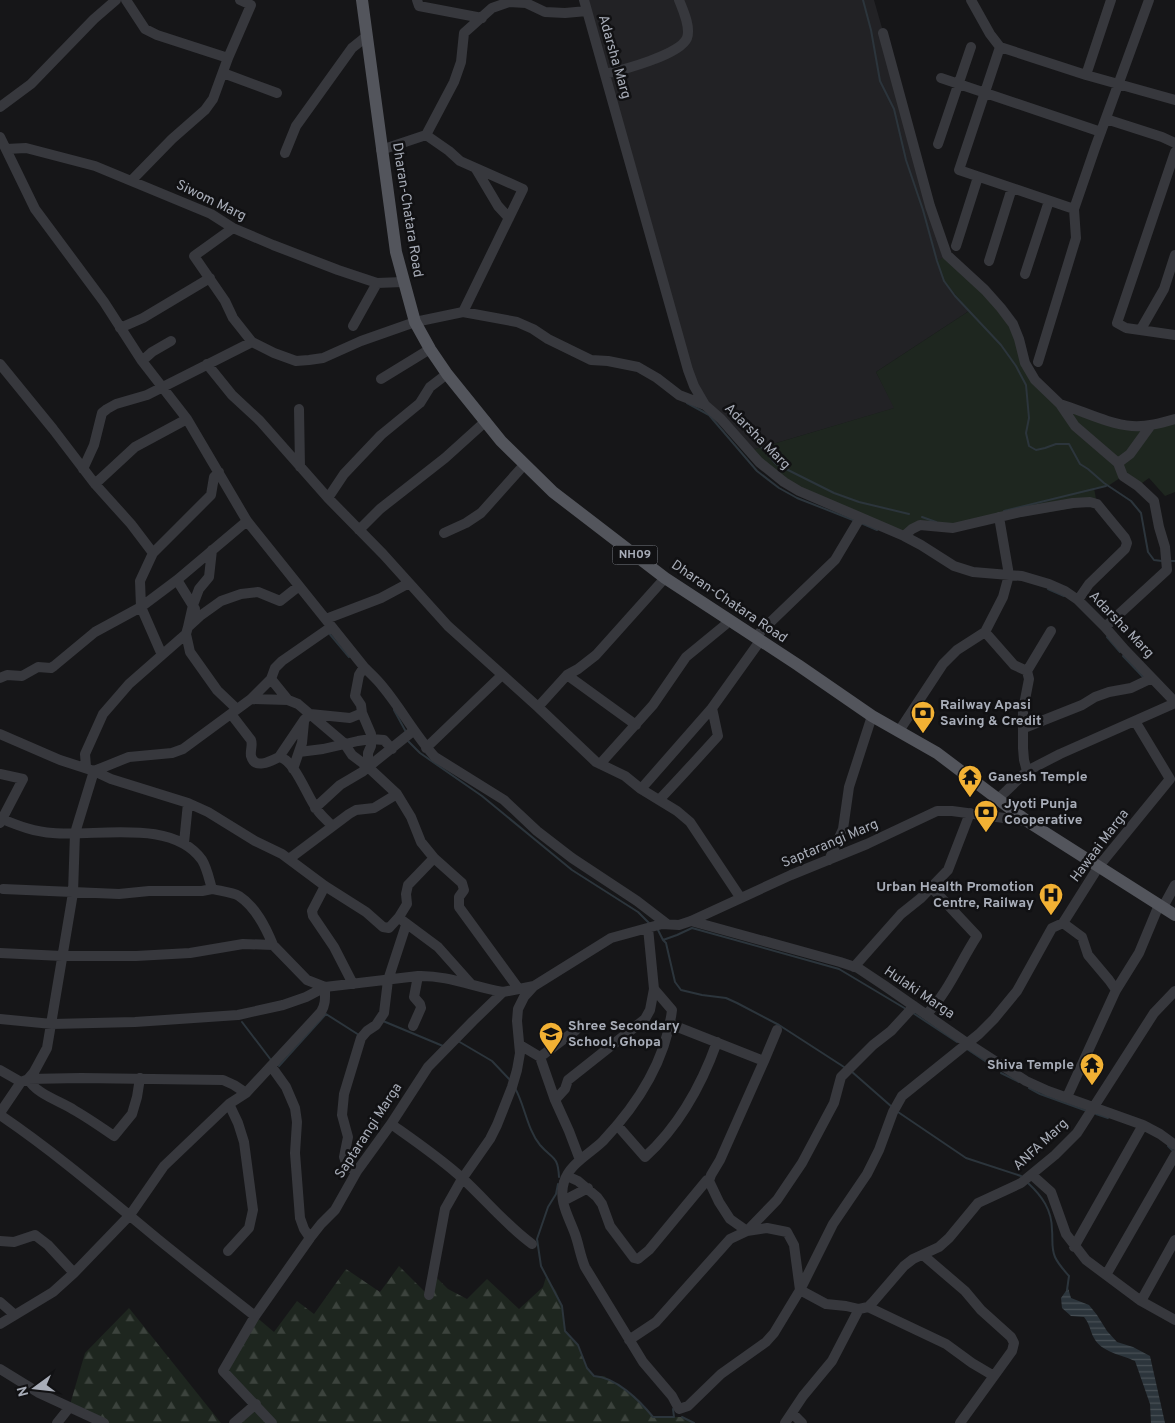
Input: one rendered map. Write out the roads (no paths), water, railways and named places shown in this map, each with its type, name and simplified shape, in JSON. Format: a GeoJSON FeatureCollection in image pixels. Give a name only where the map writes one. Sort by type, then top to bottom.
{"type":"FeatureCollection","features":[{"type":"Feature","properties":{"kind":"main road","name":"Dharan-Chatara Road"},"geometry":{"type":"LineString","coordinates":[[362,0],[396,252],[415,322],[447,374],[501,441],[524,465],[575,510],[665,578],[872,716],[937,753],[1027,821],[1175,916]]}},
{"type":"Feature","properties":{"kind":"street"},"geometry":{"type":"LineString","coordinates":[[0,106],[31,84],[94,19],[116,0]]}},
{"type":"Feature","properties":{"kind":"street"},"geometry":{"type":"LineString","coordinates":[[126,0],[146,29],[157,35],[228,58]]}},
{"type":"Feature","properties":{"kind":"street"},"geometry":{"type":"LineString","coordinates":[[132,180],[172,139],[205,110],[213,99],[228,58],[251,6],[240,0]]}},
{"type":"Feature","properties":{"kind":"street"},"geometry":{"type":"LineString","coordinates":[[417,0],[419,6],[482,18]]}},
{"type":"Feature","properties":{"kind":"street","name":"Adarsha Marg"},"geometry":{"type":"LineString","coordinates":[[584,0],[688,370],[694,386],[705,405],[722,419],[770,473],[799,491],[904,536],[954,566],[973,572],[1022,576],[1065,591],[1078,600],[1105,627],[1175,702]]}},
{"type":"Feature","properties":{"kind":"street"},"geometry":{"type":"LineString","coordinates":[[605,74],[677,50],[687,39],[688,27],[679,0]]}},
{"type":"Feature","properties":{"kind":"street"},"geometry":{"type":"LineString","coordinates":[[971,0],[990,34],[1000,47],[1086,75],[1175,100]]}},
{"type":"Feature","properties":{"kind":"street"},"geometry":{"type":"LineString","coordinates":[[1086,75],[1111,0]]}},
{"type":"Feature","properties":{"kind":"street"},"geometry":{"type":"LineString","coordinates":[[1038,362],[1076,238],[1074,209],[1100,132],[1149,0]]}},
{"type":"Feature","properties":{"kind":"street"},"geometry":{"type":"LineString","coordinates":[[381,150],[426,134],[454,82],[461,62],[464,33],[492,8],[499,4],[510,2],[525,2],[545,12],[587,11]]}},
{"type":"Feature","properties":{"kind":"street"},"geometry":{"type":"LineString","coordinates":[[883,33],[930,206],[947,255],[1002,308],[1013,324],[1025,362],[1035,380],[1060,404],[1075,426],[1118,463],[1123,476],[1138,486],[1154,501],[1169,566],[1105,627]]}},
{"type":"Feature","properties":{"kind":"street"},"geometry":{"type":"LineString","coordinates":[[285,153],[296,126],[352,48],[367,36]]}},
{"type":"Feature","properties":{"kind":"street"},"geometry":{"type":"LineString","coordinates":[[938,144],[971,46]]}},
{"type":"Feature","properties":{"kind":"street"},"geometry":{"type":"LineString","coordinates":[[1000,47],[959,170],[1074,209]]}},
{"type":"Feature","properties":{"kind":"street"},"geometry":{"type":"LineString","coordinates":[[223,73],[277,92]]}},
{"type":"Feature","properties":{"kind":"street"},"geometry":{"type":"LineString","coordinates":[[942,78],[1100,132]]}},
{"type":"Feature","properties":{"kind":"street"},"geometry":{"type":"LineString","coordinates":[[1106,119],[1175,143]]}},
{"type":"Feature","properties":{"kind":"street"},"geometry":{"type":"LineString","coordinates":[[426,134],[460,161],[523,189],[463,312]]}},
{"type":"Feature","properties":{"kind":"street"},"geometry":{"type":"LineString","coordinates":[[0,137],[36,209],[104,302],[142,361],[187,419],[247,520],[364,667],[382,686],[426,748],[434,757],[504,800],[550,842],[637,901],[657,926],[654,989],[650,1010],[645,1019],[568,1080],[566,1089],[555,1100]]}},
{"type":"Feature","properties":{"kind":"street","name":"Siwom Marg"},"geometry":{"type":"LineString","coordinates":[[6,149],[26,148],[95,166],[211,214],[233,228],[297,255],[377,283],[403,282]]}},
{"type":"Feature","properties":{"kind":"street"},"geometry":{"type":"LineString","coordinates":[[1175,152],[1117,323],[1126,328],[1175,335]]}},
{"type":"Feature","properties":{"kind":"street"},"geometry":{"type":"LineString","coordinates":[[476,168],[498,206],[509,218]]}},
{"type":"Feature","properties":{"kind":"street"},"geometry":{"type":"LineString","coordinates":[[956,246],[978,177]]}},
{"type":"Feature","properties":{"kind":"street"},"geometry":{"type":"LineString","coordinates":[[989,261],[1012,188]]}},
{"type":"Feature","properties":{"kind":"street"},"geometry":{"type":"LineString","coordinates":[[1025,274],[1049,201]]}},
{"type":"Feature","properties":{"kind":"street"},"geometry":{"type":"LineString","coordinates":[[233,228],[194,256],[225,301],[233,318],[252,342],[274,354],[296,361],[323,358],[361,341],[415,322],[463,312],[517,322],[591,360],[608,360],[638,367],[657,378],[678,396],[705,405]]}},
{"type":"Feature","properties":{"kind":"street"},"geometry":{"type":"LineString","coordinates":[[1141,329],[1164,289],[1175,255]]}},
{"type":"Feature","properties":{"kind":"street"},"geometry":{"type":"LineString","coordinates":[[120,328],[142,318],[210,278]]}},
{"type":"Feature","properties":{"kind":"street"},"geometry":{"type":"LineString","coordinates":[[353,326],[377,283]]}},
{"type":"Feature","properties":{"kind":"street"},"geometry":{"type":"LineString","coordinates":[[142,361],[171,340]]}},
{"type":"Feature","properties":{"kind":"street"},"geometry":{"type":"LineString","coordinates":[[83,469],[94,445],[102,413],[116,404],[146,395],[252,342]]}},
{"type":"Feature","properties":{"kind":"street"},"geometry":{"type":"LineString","coordinates":[[381,379],[430,349]]}},
{"type":"Feature","properties":{"kind":"street"},"geometry":{"type":"LineString","coordinates":[[0,364],[53,429],[94,484],[131,524],[153,553]]}},
{"type":"Feature","properties":{"kind":"street"},"geometry":{"type":"LineString","coordinates":[[206,364],[232,395],[260,421],[328,498],[448,626],[600,764],[625,776],[690,822],[740,897]]}},
{"type":"Feature","properties":{"kind":"street"},"geometry":{"type":"LineString","coordinates":[[328,498],[344,474],[362,455],[420,403],[430,388],[447,374]]}},
{"type":"Feature","properties":{"kind":"street"},"geometry":{"type":"LineString","coordinates":[[1060,404],[1132,426],[1152,425],[1175,419]]}},
{"type":"Feature","properties":{"kind":"street"},"geometry":{"type":"LineString","coordinates":[[299,410],[300,466]]}},
{"type":"Feature","properties":{"kind":"street"},"geometry":{"type":"LineString","coordinates":[[94,484],[135,447],[187,419]]}},
{"type":"Feature","properties":{"kind":"street"},"geometry":{"type":"LineString","coordinates":[[359,530],[380,509],[445,458],[486,421]]}},
{"type":"Feature","properties":{"kind":"street"},"geometry":{"type":"LineString","coordinates":[[1118,463],[1130,454],[1152,425]]}},
{"type":"Feature","properties":{"kind":"street"},"geometry":{"type":"LineString","coordinates":[[444,533],[466,523],[481,513],[524,465]]}},
{"type":"Feature","properties":{"kind":"street"},"geometry":{"type":"LineString","coordinates":[[162,655],[141,607],[140,581],[153,553],[211,495],[214,477],[219,472]]}},
{"type":"Feature","properties":{"kind":"street"},"geometry":{"type":"LineString","coordinates":[[904,536],[920,525],[953,528],[1073,503],[1090,502],[1097,504],[1127,543],[1125,550],[1089,584],[1078,600]]}},
{"type":"Feature","properties":{"kind":"street"},"geometry":{"type":"LineString","coordinates":[[900,732],[943,664],[958,650],[985,632],[1003,597],[1009,575],[999,517]]}},
{"type":"Feature","properties":{"kind":"street"},"geometry":{"type":"LineString","coordinates":[[641,789],[712,708],[758,639],[835,560],[860,518]]}},
{"type":"Feature","properties":{"kind":"street"},"geometry":{"type":"LineString","coordinates":[[0,678],[22,676],[38,667],[51,668],[95,632],[141,607],[177,580],[247,520]]}},
{"type":"Feature","properties":{"kind":"street"},"geometry":{"type":"LineString","coordinates":[[212,550],[209,576],[199,589],[187,631],[190,652],[234,711],[253,744],[251,755],[252,759],[257,763],[263,764],[279,757],[307,717]]}},
{"type":"Feature","properties":{"kind":"street"},"geometry":{"type":"LineString","coordinates":[[538,706],[567,675],[596,655],[665,578]]}},
{"type":"Feature","properties":{"kind":"street"},"geometry":{"type":"LineString","coordinates":[[177,580],[200,616]]}},
{"type":"Feature","properties":{"kind":"street"},"geometry":{"type":"LineString","coordinates":[[90,769],[129,757],[172,753],[182,749],[251,699],[271,679],[275,668],[282,661],[329,623],[409,583]]}},
{"type":"Feature","properties":{"kind":"street"},"geometry":{"type":"LineString","coordinates":[[255,1316],[36,1140],[0,1114],[47,1048],[73,893],[76,833],[90,769],[85,754],[103,714],[129,684],[162,655],[200,616],[221,601],[241,594],[258,592],[280,602],[299,586]]}},
{"type":"Feature","properties":{"kind":"street"},"geometry":{"type":"LineString","coordinates":[[600,764],[653,705],[686,657],[728,620]]}},
{"type":"Feature","properties":{"kind":"street"},"geometry":{"type":"LineString","coordinates":[[1027,771],[1023,748],[1024,710],[1029,679],[1027,670],[1051,631]]}},
{"type":"Feature","properties":{"kind":"street"},"geometry":{"type":"LineString","coordinates":[[985,632],[1014,665],[1027,670]]}},
{"type":"Feature","properties":{"kind":"street"},"geometry":{"type":"LineString","coordinates":[[364,667],[359,675],[355,696],[362,705],[362,713],[371,734],[368,767]]}},
{"type":"Feature","properties":{"kind":"street"},"geometry":{"type":"LineString","coordinates":[[426,748],[502,675]]}},
{"type":"Feature","properties":{"kind":"street"},"geometry":{"type":"LineString","coordinates":[[567,675],[636,725]]}},
{"type":"Feature","properties":{"kind":"street"},"geometry":{"type":"LineString","coordinates":[[1024,728],[1082,705],[1095,697],[1131,688],[1152,678]]}},
{"type":"Feature","properties":{"kind":"street"},"geometry":{"type":"LineString","coordinates":[[271,679],[288,700]]}},
{"type":"Feature","properties":{"kind":"street"},"geometry":{"type":"LineString","coordinates":[[251,699],[288,700],[298,704],[307,717],[344,743],[352,755],[368,767],[396,794],[411,817],[421,842],[434,858],[462,883],[464,890],[459,897],[459,907],[518,988]]}},
{"type":"Feature","properties":{"kind":"street"},"geometry":{"type":"LineString","coordinates":[[998,799],[1027,771],[1175,702]]}},
{"type":"Feature","properties":{"kind":"street"},"geometry":{"type":"LineString","coordinates":[[659,800],[718,736],[712,708]]}},
{"type":"Feature","properties":{"kind":"street"},"geometry":{"type":"LineString","coordinates":[[307,717],[350,718],[362,713]]}},
{"type":"Feature","properties":{"kind":"street"},"geometry":{"type":"LineString","coordinates":[[829,860],[843,829],[849,787],[872,716]]}},
{"type":"Feature","properties":{"kind":"street"},"geometry":{"type":"LineString","coordinates":[[293,769],[302,743],[307,717]]}},
{"type":"Feature","properties":{"kind":"street","name":"Hawaai Marga"},"geometry":{"type":"LineString","coordinates":[[629,1340],[643,1362],[672,1396],[679,1409],[688,1406],[721,1374],[766,1342],[774,1333],[800,1290],[833,1224],[867,1174],[902,1096],[979,1034],[1000,1012],[1022,983],[1052,928],[1063,923],[1099,866],[1172,777],[1135,721]]}},
{"type":"Feature","properties":{"kind":"street"},"geometry":{"type":"LineString","coordinates":[[315,808],[340,785],[368,767],[413,731]]}},
{"type":"Feature","properties":{"kind":"street"},"geometry":{"type":"LineString","coordinates":[[0,734],[60,760],[188,803],[215,816],[255,841],[289,859],[325,886],[366,912],[383,927],[389,928],[403,921]]}},
{"type":"Feature","properties":{"kind":"street"},"geometry":{"type":"LineString","coordinates":[[299,752],[371,739],[384,740],[392,749]]}},
{"type":"Feature","properties":{"kind":"street"},"geometry":{"type":"LineString","coordinates":[[279,757],[285,759],[293,769],[315,808],[332,826]]}},
{"type":"Feature","properties":{"kind":"street"},"geometry":{"type":"LineString","coordinates":[[0,774],[23,779],[2,818],[28,829],[53,834],[137,833],[172,838],[184,843],[203,861],[212,889]]}},
{"type":"Feature","properties":{"kind":"street"},"geometry":{"type":"LineString","coordinates":[[289,859],[356,810],[374,808],[396,794]]}},
{"type":"Feature","properties":{"kind":"street"},"geometry":{"type":"LineString","coordinates":[[184,843],[188,803]]}},
{"type":"Feature","properties":{"kind":"street","name":"Saptarangi Marg"},"geometry":{"type":"LineString","coordinates":[[657,926],[679,925],[691,921],[740,897],[867,844],[937,810],[1027,821]]}},
{"type":"Feature","properties":{"kind":"street"},"geometry":{"type":"LineString","coordinates":[[854,967],[901,914],[932,888],[948,870],[970,813]]}},
{"type":"Feature","properties":{"kind":"street"},"geometry":{"type":"LineString","coordinates":[[356,1171],[347,1166],[344,1156],[348,1137],[342,1115],[344,1094],[361,1038],[376,1025],[384,1013],[388,980],[407,904],[406,894],[408,885],[434,858]]}},
{"type":"Feature","properties":{"kind":"street"},"geometry":{"type":"LineString","coordinates":[[325,886],[312,911],[313,916],[334,947],[353,984]]}},
{"type":"Feature","properties":{"kind":"street"},"geometry":{"type":"LineString","coordinates":[[1067,1097],[1116,990],[1139,953],[1161,906],[1175,886]]}},
{"type":"Feature","properties":{"kind":"street"},"geometry":{"type":"LineString","coordinates":[[927,1014],[947,989],[964,955],[977,936],[932,888]]}},
{"type":"Feature","properties":{"kind":"street"},"geometry":{"type":"LineString","coordinates":[[3,889],[119,894],[212,889],[238,895],[248,904],[266,928],[273,945],[307,980],[325,987]]}},
{"type":"Feature","properties":{"kind":"street"},"geometry":{"type":"LineString","coordinates":[[403,921],[438,947],[471,984]]}},
{"type":"Feature","properties":{"kind":"street","name":"Hulaki Marga"},"geometry":{"type":"LineString","coordinates":[[691,921],[854,967],[1026,1081],[1048,1091],[1143,1125],[1175,1145]]}},
{"type":"Feature","properties":{"kind":"street"},"geometry":{"type":"LineString","coordinates":[[1063,923],[1082,937],[1088,955],[1116,990]]}},
{"type":"Feature","properties":{"kind":"street"},"geometry":{"type":"LineString","coordinates":[[428,1295],[436,1259],[442,1217],[462,1178],[490,1138],[514,1084],[520,1053],[517,1021],[518,1009],[524,997],[534,986],[611,938],[657,926]]}},
{"type":"Feature","properties":{"kind":"street"},"geometry":{"type":"LineString","coordinates":[[0,953],[62,956],[136,956],[190,953],[243,944],[273,945]]}},
{"type":"Feature","properties":{"kind":"street"},"geometry":{"type":"LineString","coordinates":[[0,1019],[52,1024],[135,1022],[238,1015],[283,1005],[306,997],[325,987],[418,976],[433,976],[503,992],[534,986]]}},
{"type":"Feature","properties":{"kind":"street"},"geometry":{"type":"LineString","coordinates":[[413,1026],[421,1008],[414,997],[418,976]]}},
{"type":"Feature","properties":{"kind":"street"},"geometry":{"type":"LineString","coordinates":[[0,1324],[53,1292],[130,1215],[164,1166],[230,1104],[246,1093],[321,1012],[325,1006],[325,987]]}},
{"type":"Feature","properties":{"kind":"street"},"geometry":{"type":"LineString","coordinates":[[654,989],[672,1010],[670,1024],[658,1061],[648,1082],[617,1126],[594,1150],[580,1160],[566,1176],[563,1188],[563,1201],[576,1236],[578,1251],[629,1340],[656,1322],[730,1239],[747,1230],[777,1200],[802,1163],[834,1103],[841,1077],[873,1045],[891,1031],[914,1006]]}},
{"type":"Feature","properties":{"kind":"street","name":"ANFA Marg"},"geometry":{"type":"LineString","coordinates":[[785,1423],[832,1361],[863,1308],[873,1302],[904,1266],[938,1247],[949,1238],[978,1203],[1021,1183],[1032,1175],[1077,1133],[1094,1108],[1098,1097],[1154,1013],[1175,991]]}},
{"type":"Feature","properties":{"kind":"street","name":"Saptarangi Marga"},"geometry":{"type":"LineString","coordinates":[[272,1423],[223,1371],[255,1316],[310,1238],[336,1210],[356,1171],[391,1124],[428,1067],[503,992]]}},
{"type":"Feature","properties":{"kind":"street"},"geometry":{"type":"LineString","coordinates":[[670,1024],[764,1061]]}},
{"type":"Feature","properties":{"kind":"street"},"geometry":{"type":"LineString","coordinates":[[540,1057],[576,1030]]}},
{"type":"Feature","properties":{"kind":"street"},"geometry":{"type":"LineString","coordinates":[[777,1030],[720,1160],[711,1175],[710,1181],[719,1202],[730,1219],[747,1230],[767,1228],[786,1232],[794,1245],[800,1290],[826,1304],[863,1308],[946,1344],[994,1376]]}},
{"type":"Feature","properties":{"kind":"street"},"geometry":{"type":"LineString","coordinates":[[617,1126],[646,1156],[661,1142],[700,1084],[717,1042]]}},
{"type":"Feature","properties":{"kind":"street"},"geometry":{"type":"LineString","coordinates":[[520,1045],[540,1057],[555,1100],[580,1160]]}},
{"type":"Feature","properties":{"kind":"street"},"geometry":{"type":"LineString","coordinates":[[271,1066],[286,1087],[295,1108],[300,1218],[310,1238]]}},
{"type":"Feature","properties":{"kind":"street"},"geometry":{"type":"LineString","coordinates":[[0,1070],[31,1084],[114,1136],[132,1114],[140,1078]]}},
{"type":"Feature","properties":{"kind":"street"},"geometry":{"type":"LineString","coordinates":[[24,1081],[140,1078],[223,1080],[246,1093]]}},
{"type":"Feature","properties":{"kind":"street"},"geometry":{"type":"LineString","coordinates":[[228,1251],[249,1228],[253,1210],[244,1142],[230,1104]]}},
{"type":"Feature","properties":{"kind":"street"},"geometry":{"type":"LineString","coordinates":[[391,1124],[432,1153],[462,1178],[504,1220],[532,1244]]}},
{"type":"Feature","properties":{"kind":"street"},"geometry":{"type":"LineString","coordinates":[[1074,1247],[1143,1125]]}},
{"type":"Feature","properties":{"kind":"street"},"geometry":{"type":"LineString","coordinates":[[1106,1275],[1175,1155]]}},
{"type":"Feature","properties":{"kind":"street"},"geometry":{"type":"LineString","coordinates":[[1032,1175],[1051,1192],[1066,1234],[1074,1247],[1086,1260],[1141,1301],[1175,1320]]}},
{"type":"Feature","properties":{"kind":"street"},"geometry":{"type":"LineString","coordinates":[[566,1176],[588,1188],[602,1204],[610,1226],[634,1258],[638,1259],[649,1250],[707,1180],[710,1181]]}},
{"type":"Feature","properties":{"kind":"street"},"geometry":{"type":"LineString","coordinates":[[563,1201],[588,1188]]}},
{"type":"Feature","properties":{"kind":"street"},"geometry":{"type":"LineString","coordinates":[[0,1241],[14,1242],[35,1235],[48,1245],[74,1273]]}},
{"type":"Feature","properties":{"kind":"street"},"geometry":{"type":"LineString","coordinates":[[1141,1301],[1175,1240]]}},
{"type":"Feature","properties":{"kind":"street"},"geometry":{"type":"LineString","coordinates":[[923,1254],[965,1291],[981,1310],[1011,1337],[1014,1343],[1012,1351],[960,1423]]}},
{"type":"Feature","properties":{"kind":"street"},"geometry":{"type":"LineString","coordinates":[[0,1302],[14,1315]]}},
{"type":"Feature","properties":{"kind":"street"},"geometry":{"type":"LineString","coordinates":[[0,1369],[39,1393],[104,1423]]}},
{"type":"Feature","properties":{"kind":"street"},"geometry":{"type":"LineString","coordinates":[[234,1423],[256,1404]]}},
{"type":"Feature","properties":{"kind":"street"},"geometry":{"type":"LineString","coordinates":[[57,1423],[69,1408]]}},
{"type":"Feature","properties":{"kind":"street"},"geometry":{"type":"LineString","coordinates":[[792,1413],[802,1423]]}},
{"type":"Feature","properties":{"kind":"waterway"},"geometry":{"type":"LineString","coordinates":[[863,0],[871,30],[880,81],[894,109],[906,160],[944,281],[955,296],[1001,345],[1016,366],[1026,385],[1029,418],[1026,433],[1029,446],[1036,450],[1056,444],[1069,444],[1080,464],[1131,501],[1141,513],[1148,552],[1154,560],[1162,561]]}},
{"type":"Feature","properties":{"kind":"waterway"},"geometry":{"type":"LineString","coordinates":[[687,403],[709,415],[757,471],[779,488],[797,498],[853,520]]}},
{"type":"Feature","properties":{"kind":"waterway"},"geometry":{"type":"LineString","coordinates":[[741,424],[776,464],[834,493],[859,502],[909,514]]}},
{"type":"Feature","properties":{"kind":"waterway"},"geometry":{"type":"LineString","coordinates":[[1004,511],[1106,486]]}},
{"type":"Feature","properties":{"kind":"waterway"},"geometry":{"type":"LineString","coordinates":[[922,517],[936,522]]}},
{"type":"Feature","properties":{"kind":"waterway"},"geometry":{"type":"LineString","coordinates":[[861,523],[877,530]]}},
{"type":"Feature","properties":{"kind":"waterway"},"geometry":{"type":"LineString","coordinates":[[1169,561],[1175,561]]}},
{"type":"Feature","properties":{"kind":"waterway"},"geometry":{"type":"LineString","coordinates":[[1048,589],[1064,596]]}},
{"type":"Feature","properties":{"kind":"waterway"},"geometry":{"type":"LineString","coordinates":[[328,632],[349,657]]}},
{"type":"Feature","properties":{"kind":"waterway"},"geometry":{"type":"LineString","coordinates":[[1107,637],[1120,652]]}},
{"type":"Feature","properties":{"kind":"waterway"},"geometry":{"type":"LineString","coordinates":[[1123,656],[1144,678]]}},
{"type":"Feature","properties":{"kind":"waterway"},"geometry":{"type":"LineString","coordinates":[[394,710],[406,732]]}},
{"type":"Feature","properties":{"kind":"waterway"},"geometry":{"type":"LineString","coordinates":[[408,741],[420,753],[482,796],[572,870],[638,912],[650,924]]}},
{"type":"Feature","properties":{"kind":"waterway"},"geometry":{"type":"LineString","coordinates":[[663,940],[692,928],[839,969],[906,1009]]}},
{"type":"Feature","properties":{"kind":"waterway"},"geometry":{"type":"LineString","coordinates":[[658,930],[666,943],[675,982],[681,990],[726,998],[737,1003],[779,1025],[844,1067]]}},
{"type":"Feature","properties":{"kind":"waterway"},"geometry":{"type":"LineString","coordinates":[[913,1013],[957,1042]]}},
{"type":"Feature","properties":{"kind":"waterway"},"geometry":{"type":"LineString","coordinates":[[279,1066],[326,1014],[359,1035]]}},
{"type":"Feature","properties":{"kind":"waterway"},"geometry":{"type":"LineString","coordinates":[[383,1021],[443,1046]]}},
{"type":"Feature","properties":{"kind":"waterway"},"geometry":{"type":"LineString","coordinates":[[242,1022],[271,1060]]}},
{"type":"Feature","properties":{"kind":"waterway"},"geometry":{"type":"LineString","coordinates":[[458,1041],[492,1061],[510,1080]]}},
{"type":"Feature","properties":{"kind":"waterway"},"geometry":{"type":"LineString","coordinates":[[967,1049],[988,1063]]}},
{"type":"Feature","properties":{"kind":"waterway"},"geometry":{"type":"LineString","coordinates":[[851,1071],[892,1107]]}},
{"type":"Feature","properties":{"kind":"waterway"},"geometry":{"type":"LineString","coordinates":[[1001,1073],[1019,1082]]}},
{"type":"Feature","properties":{"kind":"waterway"},"geometry":{"type":"LineString","coordinates":[[515,1088],[532,1132],[540,1145],[556,1161],[559,1177]]}},
{"type":"Feature","properties":{"kind":"waterway"},"geometry":{"type":"LineString","coordinates":[[1029,1088],[1040,1094],[1087,1111]]}},
{"type":"Feature","properties":{"kind":"waterway"},"geometry":{"type":"LineString","coordinates":[[898,1112],[966,1158],[1021,1176]]}},
{"type":"Feature","properties":{"kind":"waterway"},"geometry":{"type":"LineString","coordinates":[[1096,1114],[1108,1118]]}},
{"type":"Feature","properties":{"kind":"waterway"},"geometry":{"type":"LineString","coordinates":[[1168,1146],[1173,1151]]}},
{"type":"Feature","properties":{"kind":"waterway"},"geometry":{"type":"LineString","coordinates":[[1028,1183],[1042,1198],[1048,1210],[1052,1223],[1054,1254],[1069,1276],[1067,1290]]}},
{"type":"Feature","properties":{"kind":"waterway"},"geometry":{"type":"LineString","coordinates":[[558,1184],[556,1194],[548,1207],[537,1239],[541,1266],[562,1306],[565,1331],[578,1345],[587,1368],[594,1376],[602,1377],[619,1385],[634,1397],[653,1417],[674,1417],[673,1409]]}},
{"type":"Feature","properties":{"kind":"waterway"},"geometry":{"type":"LineString","coordinates":[[682,1417],[694,1423]]}},
{"type":"Feature","properties":{"kind":"place","name":"Railway Apasi Saving & Credit"},"geometry":{"type":"Point","coordinates":[923,734]}},
{"type":"Feature","properties":{"kind":"place","name":"Ganesh Temple"},"geometry":{"type":"Point","coordinates":[970,798]}},
{"type":"Feature","properties":{"kind":"place","name":"Jyoti Punja Cooperative"},"geometry":{"type":"Point","coordinates":[986,833]}},
{"type":"Feature","properties":{"kind":"place","name":"Urban Health Promotion Centre, Railway"},"geometry":{"type":"Point","coordinates":[1051,916]}},
{"type":"Feature","properties":{"kind":"place","name":"Shree Secondary School, Ghopa"},"geometry":{"type":"Point","coordinates":[551,1055]}},
{"type":"Feature","properties":{"kind":"place","name":"Shiva Temple"},"geometry":{"type":"Point","coordinates":[1092,1086]}}]}
